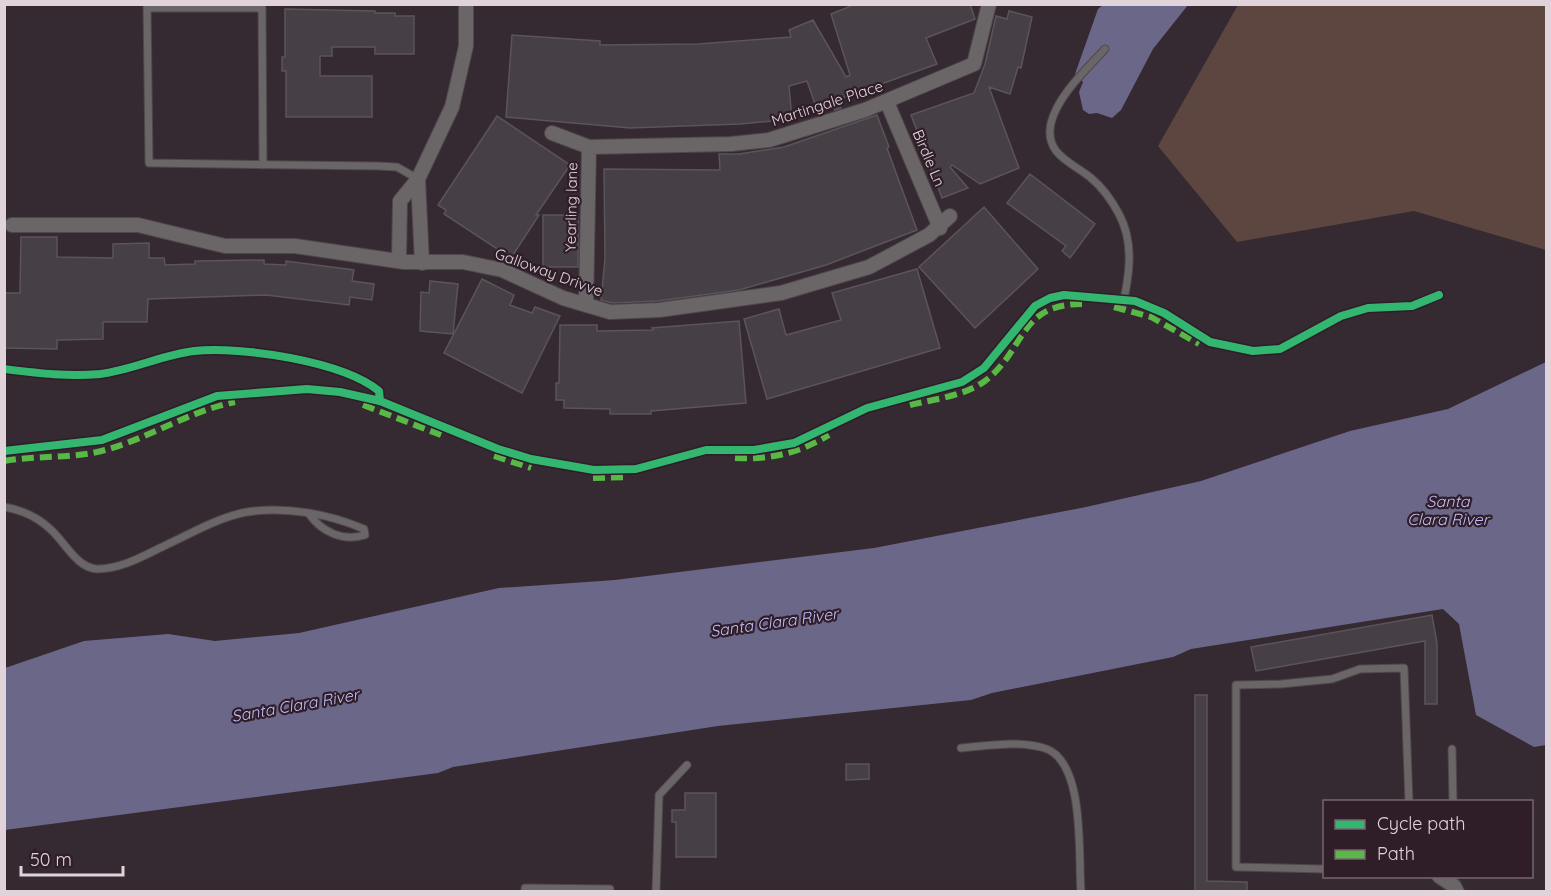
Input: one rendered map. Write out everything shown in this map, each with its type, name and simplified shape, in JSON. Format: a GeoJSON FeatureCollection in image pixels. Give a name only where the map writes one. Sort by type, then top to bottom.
{"type":"FeatureCollection","features":[{"type":"Feature","properties":{"kind":"street"},"geometry":{"type":"LineString","coordinates":[[399,261],[400,201],[418,179],[452,107],[466,46],[466,4]]}},
{"type":"Feature","properties":{"kind":"street","name":"Martingale Place"},"geometry":{"type":"LineString","coordinates":[[552,133],[589,147],[731,144],[769,140],[806,130],[887,102],[974,64],[989,4]]}},
{"type":"Feature","properties":{"kind":"street","name":"Birdle Ln"},"geometry":{"type":"LineString","coordinates":[[887,102],[940,228]]}},
{"type":"Feature","properties":{"kind":"street","name":"Yearling lane"},"geometry":{"type":"LineString","coordinates":[[586,304],[589,147]]}},
{"type":"Feature","properties":{"kind":"street"},"geometry":{"type":"LineString","coordinates":[[418,179],[422,263]]}},
{"type":"Feature","properties":{"kind":"street","name":"Galloway Drivve"},"geometry":{"type":"LineString","coordinates":[[12,225],[138,225],[225,246],[295,246],[399,261],[463,262],[502,270],[563,298],[610,312],[659,310],[781,292],[869,267],[940,228],[950,216]]}},
{"type":"Feature","properties":{"kind":"lane"},"geometry":{"type":"LineString","coordinates":[[263,165],[262,9],[147,6],[148,163],[263,165],[397,167],[418,179]]}},
{"type":"Feature","properties":{"kind":"lane"},"geometry":{"type":"LineString","coordinates":[[1105,49],[1065,97],[1052,123],[1050,133],[1052,144],[1061,158],[1091,178],[1120,216],[1130,257],[1129,279],[1122,308]]}},
{"type":"Feature","properties":{"kind":"lane"},"geometry":{"type":"LineString","coordinates":[[4,507],[21,510],[34,517],[50,528],[79,561],[97,569],[111,568],[136,560],[211,523],[247,512],[292,511],[341,519],[364,528],[365,535],[354,538],[338,536],[317,525],[309,514]]}},
{"type":"Feature","properties":{"kind":"lane"},"geometry":{"type":"LineString","coordinates":[[1323,869],[1236,867],[1236,685],[1281,684],[1332,679],[1360,669],[1404,668],[1409,800]]}},
{"type":"Feature","properties":{"kind":"lane"},"geometry":{"type":"LineString","coordinates":[[961,748],[1020,743],[1046,748],[1066,765],[1074,785],[1081,891]]}},
{"type":"Feature","properties":{"kind":"lane"},"geometry":{"type":"LineString","coordinates":[[1452,749],[1453,800]]}},
{"type":"Feature","properties":{"kind":"lane"},"geometry":{"type":"LineString","coordinates":[[656,891],[659,795],[687,765]]}},
{"type":"Feature","properties":{"kind":"lane"},"geometry":{"type":"LineString","coordinates":[[525,891],[525,888],[610,889],[610,891]]}},
{"type":"Feature","properties":{"kind":"shaded area"},"geometry":{"type":"Polygon","coordinates":[[[1238,5],[1546,5],[1546,250],[1414,211],[1237,242],[1158,146],[1238,5]]]}},
{"type":"Feature","properties":{"kind":"water"},"geometry":{"type":"Polygon","coordinates":[[[1103,5],[1188,5],[1153,49],[1121,110],[1112,118],[1097,113],[1089,114],[1083,110],[1079,92],[1083,82],[1075,74],[1098,9],[1103,5]]]}},
{"type":"Feature","properties":{"kind":"water","name":"Santa Clara River"},"geometry":{"type":"Polygon","coordinates":[[[1546,362],[1546,745],[1534,747],[1476,715],[1459,624],[1443,609],[1191,649],[1173,657],[992,693],[971,700],[718,726],[453,767],[438,773],[5,830],[5,668],[84,641],[168,634],[215,641],[299,633],[499,588],[615,580],[874,548],[1086,507],[1201,481],[1350,431],[1448,409],[1546,362]]]}},
{"type":"Feature","properties":{"kind":"building"},"geometry":{"type":"Polygon","coordinates":[[[856,4],[970,4],[975,19],[926,38],[937,64],[839,99],[841,108],[835,110],[831,102],[816,107],[807,81],[789,86],[792,119],[740,124],[630,128],[506,117],[512,35],[600,41],[600,45],[698,44],[791,37],[789,30],[813,20],[846,77],[850,75],[831,14],[856,4]]]}},
{"type":"Feature","properties":{"kind":"building"},"geometry":{"type":"Polygon","coordinates":[[[285,9],[375,11],[375,13],[395,13],[395,16],[414,16],[414,54],[375,54],[375,47],[332,47],[332,56],[320,56],[320,76],[372,76],[372,117],[286,117],[286,71],[282,71],[282,57],[285,57],[285,9]]]}},
{"type":"Feature","properties":{"kind":"building"},"geometry":{"type":"Polygon","coordinates":[[[1009,11],[1032,17],[1021,68],[1018,67],[1010,94],[989,87],[1019,168],[980,184],[952,165],[950,167],[968,188],[942,198],[911,115],[974,93],[985,64],[996,16],[1007,19],[1009,11]]]}},
{"type":"Feature","properties":{"kind":"building"},"geometry":{"type":"Polygon","coordinates":[[[877,115],[917,230],[826,265],[739,290],[658,301],[612,303],[601,300],[605,258],[604,169],[720,170],[719,154],[739,154],[784,147],[877,115]]]}},
{"type":"Feature","properties":{"kind":"building"},"geometry":{"type":"Polygon","coordinates":[[[497,116],[570,165],[536,215],[539,215],[511,258],[444,214],[446,210],[438,205],[497,116]]]}},
{"type":"Feature","properties":{"kind":"building"},"geometry":{"type":"Polygon","coordinates":[[[1030,174],[1095,224],[1070,258],[1062,251],[1066,246],[1007,203],[1030,174]]]}},
{"type":"Feature","properties":{"kind":"building"},"geometry":{"type":"Polygon","coordinates":[[[984,207],[1038,269],[975,328],[919,267],[984,207]]]}},
{"type":"Feature","properties":{"kind":"building"},"geometry":{"type":"Polygon","coordinates":[[[543,215],[578,215],[578,267],[543,267],[543,215]]]}},
{"type":"Feature","properties":{"kind":"building"},"geometry":{"type":"Polygon","coordinates":[[[21,237],[57,237],[57,257],[113,258],[113,244],[149,243],[149,258],[164,258],[165,265],[195,264],[195,261],[264,260],[264,264],[286,265],[286,261],[354,270],[352,281],[374,284],[372,300],[350,297],[349,305],[266,295],[148,299],[147,322],[103,322],[103,339],[57,340],[57,349],[4,348],[4,293],[20,293],[21,237]]]}},
{"type":"Feature","properties":{"kind":"building"},"geometry":{"type":"Polygon","coordinates":[[[917,269],[940,348],[767,399],[744,319],[779,309],[786,335],[841,320],[832,293],[917,269]]]}},
{"type":"Feature","properties":{"kind":"building"},"geometry":{"type":"Polygon","coordinates":[[[482,279],[514,295],[510,305],[532,313],[535,307],[560,316],[522,393],[444,353],[482,279]]]}},
{"type":"Feature","properties":{"kind":"building"},"geometry":{"type":"Polygon","coordinates":[[[430,281],[458,284],[453,334],[420,331],[421,292],[429,293],[430,281]]]}},
{"type":"Feature","properties":{"kind":"building"},"geometry":{"type":"Polygon","coordinates":[[[739,321],[746,403],[651,411],[651,414],[610,414],[610,409],[564,408],[564,400],[556,400],[556,383],[559,383],[560,325],[597,325],[597,331],[653,330],[652,328],[739,321]]]}},
{"type":"Feature","properties":{"kind":"building"},"geometry":{"type":"Polygon","coordinates":[[[1432,615],[1437,643],[1437,704],[1425,704],[1425,641],[1256,671],[1251,647],[1432,615]]]}},
{"type":"Feature","properties":{"kind":"building"},"geometry":{"type":"Polygon","coordinates":[[[1195,695],[1207,695],[1207,881],[1247,882],[1247,891],[1195,891],[1195,695]]]}},
{"type":"Feature","properties":{"kind":"building"},"geometry":{"type":"Polygon","coordinates":[[[846,764],[869,764],[869,779],[846,780],[846,764]]]}},
{"type":"Feature","properties":{"kind":"building"},"geometry":{"type":"Polygon","coordinates":[[[685,793],[716,793],[716,857],[676,857],[676,822],[672,822],[672,810],[685,810],[685,793]]]}},
{"type":"Feature","properties":{"kind":"marked path"},"geometry":{"type":"LineString","coordinates":[[910,405],[949,396],[977,386],[998,369],[1034,320],[1061,306],[1082,304]]}},
{"type":"Feature","properties":{"kind":"marked path"},"geometry":{"type":"LineString","coordinates":[[1114,307],[1151,317],[1199,344]]}},
{"type":"Feature","properties":{"kind":"marked path"},"geometry":{"type":"LineString","coordinates":[[4,461],[80,455],[105,450],[218,406],[235,402]]}},
{"type":"Feature","properties":{"kind":"marked path"},"geometry":{"type":"LineString","coordinates":[[363,405],[441,435]]}},
{"type":"Feature","properties":{"kind":"marked path"},"geometry":{"type":"LineString","coordinates":[[735,458],[760,458],[784,454],[829,435]]}},
{"type":"Feature","properties":{"kind":"marked path"},"geometry":{"type":"LineString","coordinates":[[494,456],[531,468]]}},
{"type":"Feature","properties":{"kind":"marked path"},"geometry":{"type":"LineString","coordinates":[[593,478],[629,477]]}},
{"type":"Feature","properties":{"kind":"cycle path"},"geometry":{"type":"LineString","coordinates":[[4,451],[102,440],[217,396],[307,389],[340,392],[380,401],[498,449],[531,459],[594,470],[636,469],[706,450],[754,450],[794,443],[867,408],[962,382],[984,368],[1035,306],[1050,298],[1064,295],[1135,301],[1164,313],[1210,342],[1253,351],[1280,349],[1341,316],[1368,308],[1412,306],[1439,295]]}},
{"type":"Feature","properties":{"kind":"cycle path"},"geometry":{"type":"LineString","coordinates":[[4,369],[88,375],[124,369],[194,351],[238,351],[290,358],[341,371],[362,380],[379,391],[380,401]]}}]}
